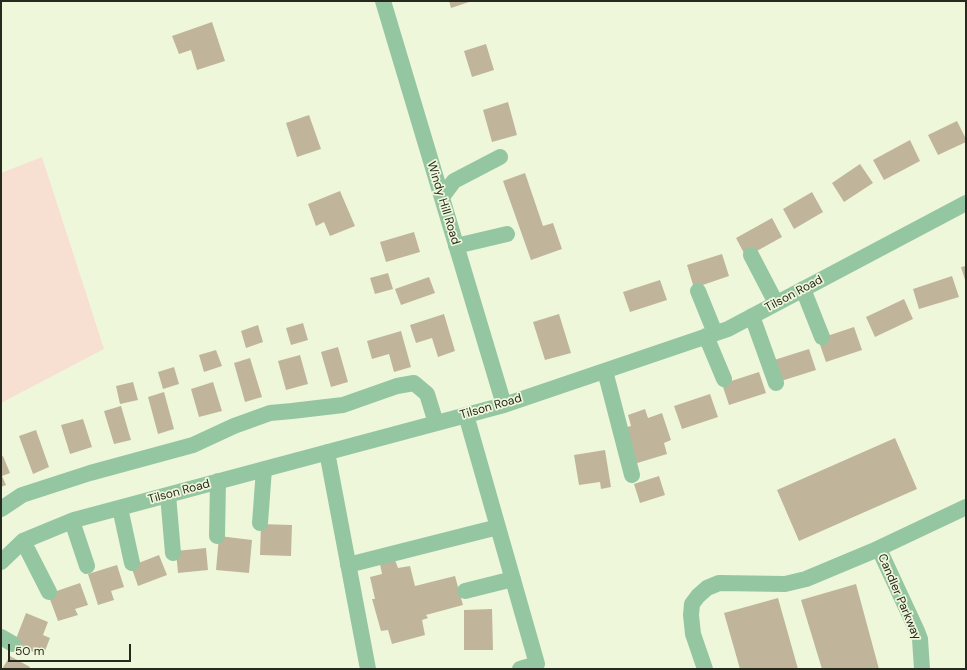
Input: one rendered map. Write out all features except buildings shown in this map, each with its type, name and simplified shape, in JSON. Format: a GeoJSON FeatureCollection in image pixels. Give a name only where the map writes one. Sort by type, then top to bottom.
{"type":"FeatureCollection","features":[{"type":"Feature","properties":{"kind":"street","name":"Windy Hill Road"},"geometry":{"type":"LineString","coordinates":[[383,1],[504,405]]}},
{"type":"Feature","properties":{"kind":"street"},"geometry":{"type":"LineString","coordinates":[[442,197],[454,181],[500,157]]}},
{"type":"Feature","properties":{"kind":"street","name":"Tilson Road"},"geometry":{"type":"LineString","coordinates":[[1,562],[23,541],[72,521],[504,405],[710,335],[752,316],[966,203]]}},
{"type":"Feature","properties":{"kind":"street"},"geometry":{"type":"LineString","coordinates":[[456,246],[507,234]]}},
{"type":"Feature","properties":{"kind":"street"},"geometry":{"type":"LineString","coordinates":[[751,255],[776,303]]}},
{"type":"Feature","properties":{"kind":"street"},"geometry":{"type":"LineString","coordinates":[[803,289],[822,337]]}},
{"type":"Feature","properties":{"kind":"street"},"geometry":{"type":"LineString","coordinates":[[698,291],[724,379]]}},
{"type":"Feature","properties":{"kind":"street"},"geometry":{"type":"LineString","coordinates":[[752,316],[776,383]]}},
{"type":"Feature","properties":{"kind":"street"},"geometry":{"type":"LineString","coordinates":[[604,371],[632,475]]}},
{"type":"Feature","properties":{"kind":"street"},"geometry":{"type":"LineString","coordinates":[[1,509],[22,495],[90,473],[193,445],[234,426],[270,413],[292,412],[343,405],[397,386],[414,383],[427,394],[436,423]]}},
{"type":"Feature","properties":{"kind":"street"},"geometry":{"type":"LineString","coordinates":[[466,415],[538,664],[520,669]]}},
{"type":"Feature","properties":{"kind":"street"},"geometry":{"type":"LineString","coordinates":[[327,452],[368,669]]}},
{"type":"Feature","properties":{"kind":"street"},"geometry":{"type":"LineString","coordinates":[[260,523],[264,469]]}},
{"type":"Feature","properties":{"kind":"street"},"geometry":{"type":"LineString","coordinates":[[217,536],[218,481]]}},
{"type":"Feature","properties":{"kind":"street"},"geometry":{"type":"LineString","coordinates":[[168,495],[173,553]]}},
{"type":"Feature","properties":{"kind":"street","name":"Candler Parkway"},"geometry":{"type":"LineString","coordinates":[[705,669],[693,634],[691,615],[692,604],[707,588],[719,583],[785,584],[806,579],[879,549],[966,507]]}},
{"type":"Feature","properties":{"kind":"street"},"geometry":{"type":"LineString","coordinates":[[120,508],[132,562]]}},
{"type":"Feature","properties":{"kind":"street"},"geometry":{"type":"LineString","coordinates":[[72,521],[87,566]]}},
{"type":"Feature","properties":{"kind":"street"},"geometry":{"type":"LineString","coordinates":[[348,565],[498,527]]}},
{"type":"Feature","properties":{"kind":"street"},"geometry":{"type":"LineString","coordinates":[[23,541],[49,592]]}},
{"type":"Feature","properties":{"kind":"street","name":"Candler Parkway"},"geometry":{"type":"LineString","coordinates":[[879,549],[920,639],[922,669]]}},
{"type":"Feature","properties":{"kind":"street"},"geometry":{"type":"LineString","coordinates":[[465,591],[513,579]]}},
{"type":"Feature","properties":{"kind":"shaded area"},"geometry":{"type":"Polygon","coordinates":[[[42,157],[104,349],[1,403],[1,173],[42,157]]]}}]}
